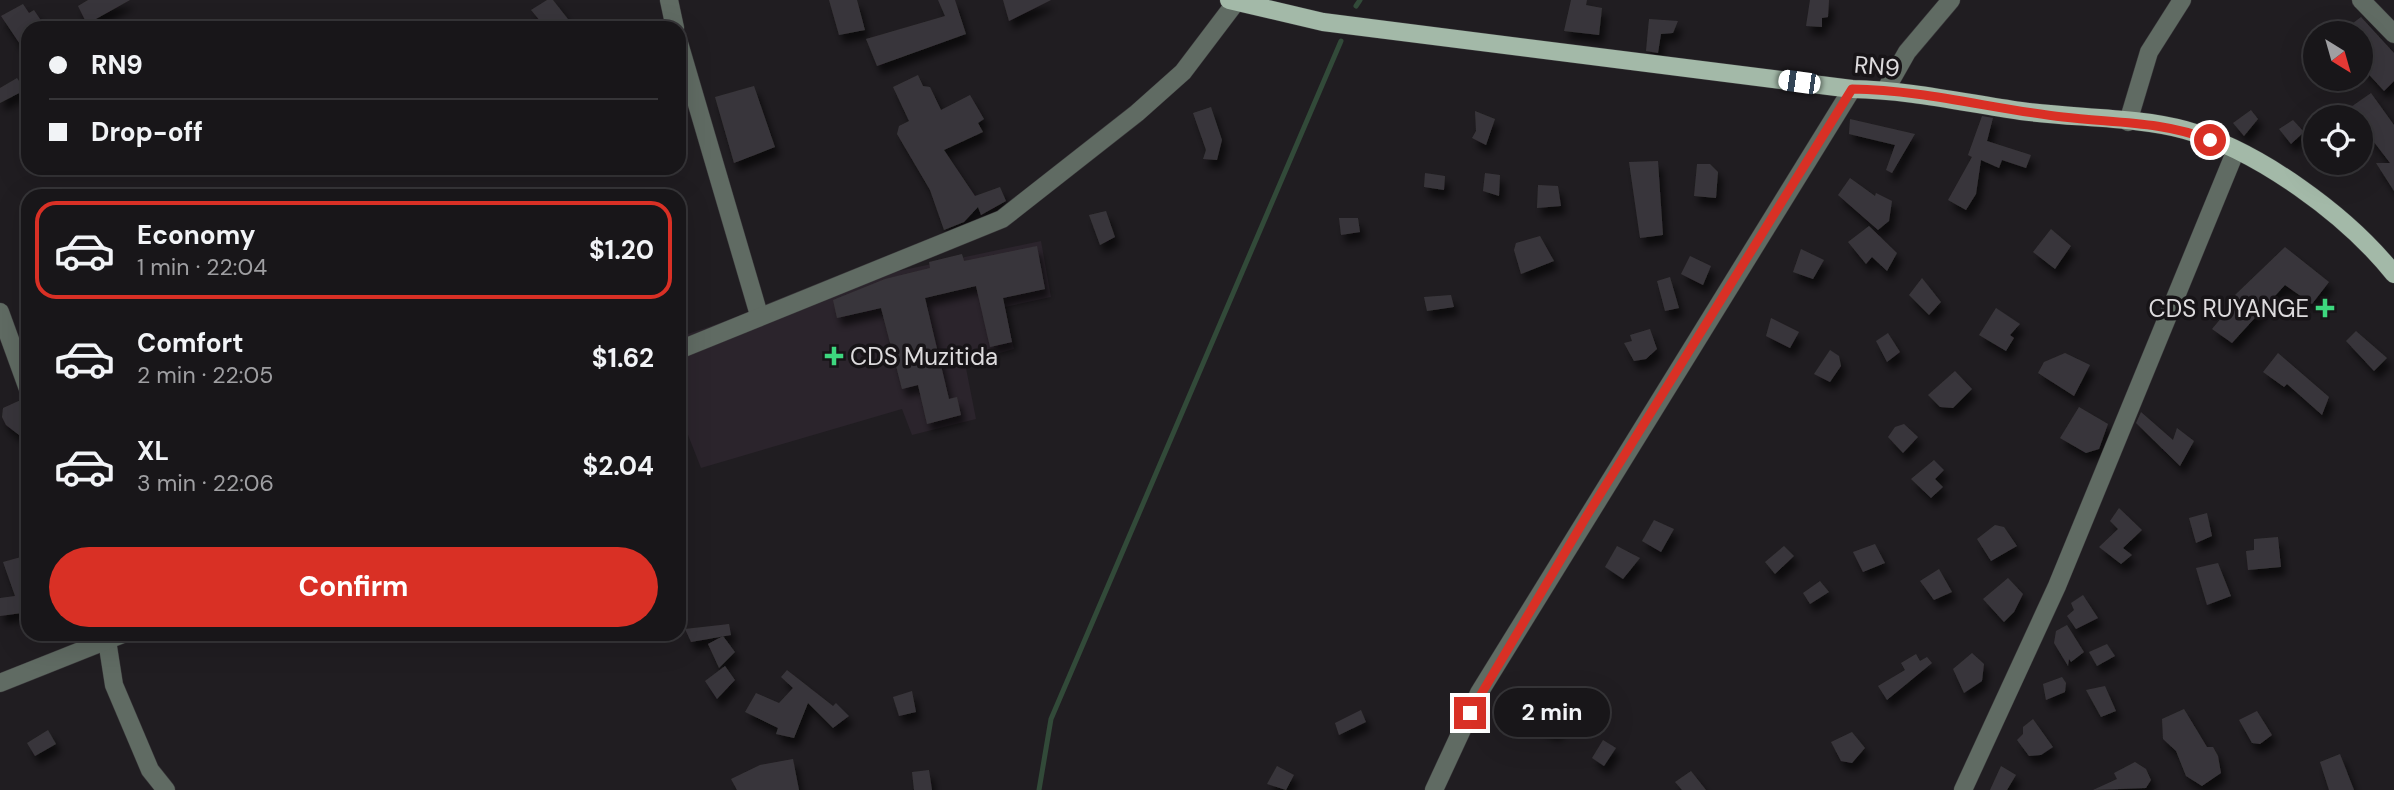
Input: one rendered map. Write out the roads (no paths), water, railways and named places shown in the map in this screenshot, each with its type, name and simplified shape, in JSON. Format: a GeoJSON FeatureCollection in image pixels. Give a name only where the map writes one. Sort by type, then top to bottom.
{"type":"FeatureCollection","features":[{"type":"Feature","properties":{"kind":"main road","name":"RN9"},"geometry":{"type":"LineString","coordinates":[[1233,1],[1323,22],[1852,89],[1886,89],[2012,110],[2185,130],[2236,150],[2295,185],[2345,225],[2394,274]]}},
{"type":"Feature","properties":{"kind":"street"},"geometry":{"type":"LineString","coordinates":[[669,0],[674,21]]}},
{"type":"Feature","properties":{"kind":"street"},"geometry":{"type":"LineString","coordinates":[[1886,89],[1907,51],[1951,0]]}},
{"type":"Feature","properties":{"kind":"street"},"geometry":{"type":"LineString","coordinates":[[2128,122],[2149,52],[2182,0]]}},
{"type":"Feature","properties":{"kind":"street"},"geometry":{"type":"LineString","coordinates":[[2361,0],[2394,34]]}},
{"type":"Feature","properties":{"kind":"street"},"geometry":{"type":"LineString","coordinates":[[686,347],[759,315],[1002,219],[1137,113],[1183,72],[1233,1]]}},
{"type":"Feature","properties":{"kind":"street"},"geometry":{"type":"LineString","coordinates":[[686,67],[759,315]]}},
{"type":"Feature","properties":{"kind":"street"},"geometry":{"type":"LineString","coordinates":[[1434,790],[1479,692],[1852,89]]}},
{"type":"Feature","properties":{"kind":"street"},"geometry":{"type":"LineString","coordinates":[[1963,790],[2057,586],[2236,150]]}},
{"type":"Feature","properties":{"kind":"street"},"geometry":{"type":"LineString","coordinates":[[0,312],[21,370]]}},
{"type":"Feature","properties":{"kind":"street"},"geometry":{"type":"LineString","coordinates":[[0,683],[101,641]]}},
{"type":"Feature","properties":{"kind":"street"},"geometry":{"type":"LineString","coordinates":[[113,641],[114,685],[150,770],[166,790]]}},
{"type":"Feature","properties":{"kind":"waterway"},"geometry":{"type":"LineString","coordinates":[[1356,6],[1360,0]]}},
{"type":"Feature","properties":{"kind":"waterway"},"geometry":{"type":"LineString","coordinates":[[1039,790],[1051,719],[1341,41]]}},
{"type":"Feature","properties":{"kind":"place","name":"CDS RUYANGE"},"geometry":{"type":"Point","coordinates":[2325,308]}},
{"type":"Feature","properties":{"kind":"place","name":"CDS Muzitida"},"geometry":{"type":"Point","coordinates":[834,356]}}]}
